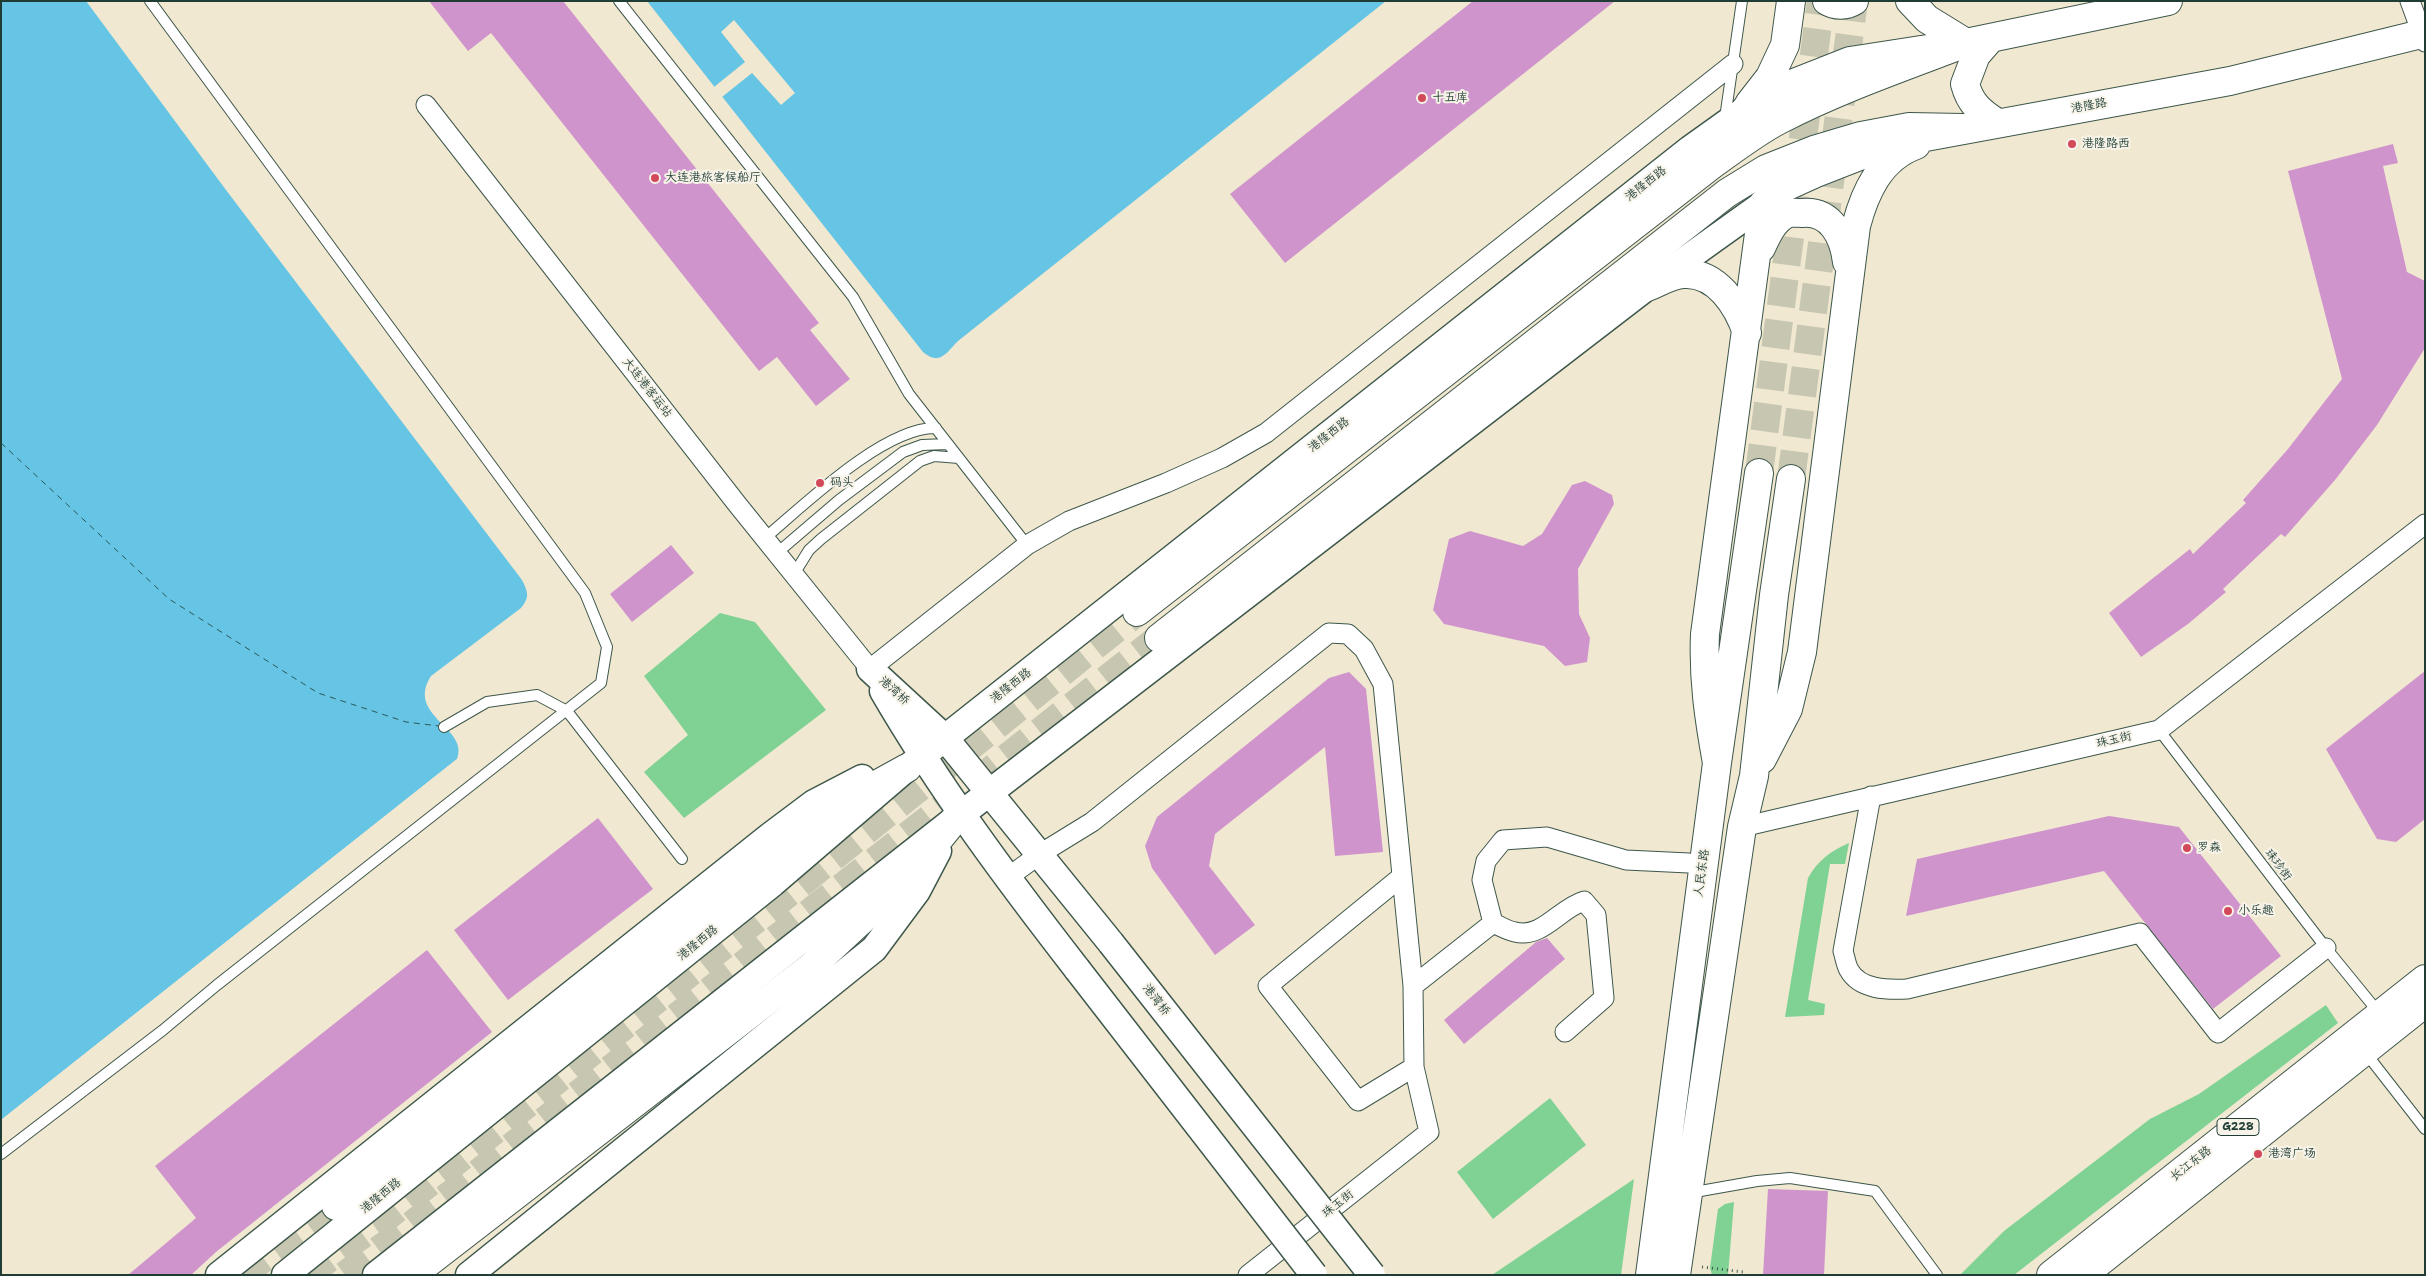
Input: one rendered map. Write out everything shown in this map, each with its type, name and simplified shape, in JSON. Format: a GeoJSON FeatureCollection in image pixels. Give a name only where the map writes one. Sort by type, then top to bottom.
{"type":"FeatureCollection","features":[{"type":"Feature","properties":{"kind":"main road"},"geometry":{"type":"LineString","coordinates":[[1746,108],[1770,76],[1785,45],[1791,1]]}},
{"type":"Feature","properties":{"kind":"main road"},"geometry":{"type":"LineString","coordinates":[[1827,1],[1833,5],[1849,4],[1854,1]]}},
{"type":"Feature","properties":{"kind":"main road"},"geometry":{"type":"LineString","coordinates":[[1910,1],[1927,19],[1979,40]]}},
{"type":"Feature","properties":{"kind":"main road"},"geometry":{"type":"LineString","coordinates":[[1746,108],[1789,85],[1850,61],[1979,40],[2168,1]]}},
{"type":"Feature","properties":{"kind":"main road","name":"港隆路"},"geometry":{"type":"LineString","coordinates":[[1763,204],[1774,192],[1863,153],[1893,143],[1963,128],[2230,81],[2424,36]]}},
{"type":"Feature","properties":{"kind":"main road"},"geometry":{"type":"LineString","coordinates":[[1979,40],[1976,55],[1965,84],[1973,104],[1983,114],[1996,122]]}},
{"type":"Feature","properties":{"kind":"main road"},"geometry":{"type":"LineString","coordinates":[[1137,612],[1746,140],[1814,103],[1979,40]]}},
{"type":"Feature","properties":{"kind":"main road","name":"港隆西路"},"geometry":{"type":"LineString","coordinates":[[285,1275],[774,883],[914,762],[1690,149],[1746,108]]}},
{"type":"Feature","properties":{"kind":"main road"},"geometry":{"type":"LineString","coordinates":[[1159,638],[1727,193],[1766,169],[1814,150],[1861,136],[1909,127],[1963,128]]}},
{"type":"Feature","properties":{"kind":"main road"},"geometry":{"type":"LineString","coordinates":[[1754,776],[1788,709],[1802,652],[1856,226],[1863,198],[1876,176],[1890,160],[1909,148],[1963,128]]}},
{"type":"Feature","properties":{"kind":"main road"},"geometry":{"type":"LineString","coordinates":[[1690,149],[1721,140],[1746,140]]}},
{"type":"Feature","properties":{"kind":"main road"},"geometry":{"type":"LineString","coordinates":[[1717,763],[1706,703],[1703,671],[1705,634],[1747,334],[1763,204]]}},
{"type":"Feature","properties":{"kind":"main road"},"geometry":{"type":"LineString","coordinates":[[376,1275],[959,816],[1647,287],[1763,204]]}},
{"type":"Feature","properties":{"kind":"main road"},"geometry":{"type":"LineString","coordinates":[[1757,256],[1770,229],[1787,214],[1806,212],[1825,217],[1838,229],[1843,245],[1849,286]]}},
{"type":"Feature","properties":{"kind":"main road"},"geometry":{"type":"LineString","coordinates":[[1647,287],[1683,274],[1703,276],[1732,300],[1740,314],[1747,334]]}},
{"type":"Feature","properties":{"kind":"main road","name":"人民东路"},"geometry":{"type":"LineString","coordinates":[[1650,1275],[1717,763],[1759,473]]}},
{"type":"Feature","properties":{"kind":"main road"},"geometry":{"type":"LineString","coordinates":[[1676,1275],[1742,827],[1754,776],[1774,595],[1791,479]]}},
{"type":"Feature","properties":{"kind":"main road","name":"港湾桥"},"geometry":{"type":"LineString","coordinates":[[870,669],[945,738],[988,794],[1040,854],[1111,943],[1372,1275]]}},
{"type":"Feature","properties":{"kind":"main road","name":"港湾桥"},"geometry":{"type":"LineString","coordinates":[[870,669],[914,762],[1008,878],[1314,1275]]}},
{"type":"Feature","properties":{"kind":"main road"},"geometry":{"type":"LineString","coordinates":[[336,1206],[804,830],[838,806],[914,762]]}},
{"type":"Feature","properties":{"kind":"main road"},"geometry":{"type":"LineString","coordinates":[[219,1275],[814,803],[860,779],[914,762]]}},
{"type":"Feature","properties":{"kind":"main road"},"geometry":{"type":"LineString","coordinates":[[412,1275],[812,966],[909,876],[959,816]]}},
{"type":"Feature","properties":{"kind":"main road"},"geometry":{"type":"LineString","coordinates":[[469,1275],[874,949],[917,891],[959,816]]}},
{"type":"Feature","properties":{"kind":"main road","name":"长江东路"},"geometry":{"type":"LineString","coordinates":[[2051,1275],[2425,979]]}},
{"type":"Feature","properties":{"kind":"main road","name":"长江东路"},"geometry":{"type":"LineString","coordinates":[[2083,1275],[2425,1003]]}},
{"type":"Feature","properties":{"kind":"street"},"geometry":{"type":"LineString","coordinates":[[2410,1],[2424,36]]}},
{"type":"Feature","properties":{"kind":"street"},"geometry":{"type":"LineString","coordinates":[[870,669],[1026,545],[1069,521],[1222,458],[1266,433],[1733,64]]}},
{"type":"Feature","properties":{"kind":"street","name":"大连港客运站"},"geometry":{"type":"LineString","coordinates":[[426,105],[777,554],[870,669]]}},
{"type":"Feature","properties":{"kind":"street","name":"珠玉街"},"geometry":{"type":"LineString","coordinates":[[1742,827],[2159,730],[2425,524]]}},
{"type":"Feature","properties":{"kind":"street"},"geometry":{"type":"LineString","coordinates":[[1008,878],[1040,854],[1092,822],[1329,633],[1348,634],[1364,650],[1383,684],[1412,986],[1414,1067],[1358,1101],[1268,986],[1401,877]]}},
{"type":"Feature","properties":{"kind":"street"},"geometry":{"type":"LineString","coordinates":[[1871,796],[1843,951],[1849,971],[1859,980],[1880,991],[1907,990],[2140,933],[2218,1033],[2326,948]]}},
{"type":"Feature","properties":{"kind":"street"},"geometry":{"type":"LineString","coordinates":[[1564,1032],[1604,998],[1596,915],[1584,901],[1573,904],[1541,929],[1516,933],[1494,923],[1482,880],[1486,861],[1503,840],[1547,837],[1626,860],[1689,863]]}},
{"type":"Feature","properties":{"kind":"street"},"geometry":{"type":"LineString","coordinates":[[1412,986],[1494,923]]}},
{"type":"Feature","properties":{"kind":"street","name":"珠玉街"},"geometry":{"type":"LineString","coordinates":[[1248,1275],[1428,1132],[1414,1067]]}},
{"type":"Feature","properties":{"kind":"lane"},"geometry":{"type":"LineString","coordinates":[[1,1154],[163,1030],[217,985],[601,684],[607,647],[585,593],[150,1]]}},
{"type":"Feature","properties":{"kind":"lane"},"geometry":{"type":"LineString","coordinates":[[619,1],[853,297],[909,394],[1026,545]]}},
{"type":"Feature","properties":{"kind":"lane"},"geometry":{"type":"LineString","coordinates":[[1724,124],[1742,1]]}},
{"type":"Feature","properties":{"kind":"lane"},"geometry":{"type":"LineString","coordinates":[[765,538],[828,486],[889,441],[910,432],[936,428]]}},
{"type":"Feature","properties":{"kind":"lane"},"geometry":{"type":"LineString","coordinates":[[777,554],[826,510],[903,452],[922,445],[948,444]]}},
{"type":"Feature","properties":{"kind":"lane"},"geometry":{"type":"LineString","coordinates":[[794,574],[809,550],[821,538],[903,472],[920,461],[934,456],[960,458]]}},
{"type":"Feature","properties":{"kind":"lane"},"geometry":{"type":"LineString","coordinates":[[444,726],[487,702],[537,695],[566,711],[682,859]]}},
{"type":"Feature","properties":{"kind":"lane","name":"珠珍街"},"geometry":{"type":"LineString","coordinates":[[2159,730],[2326,948],[2380,1014]]}},
{"type":"Feature","properties":{"kind":"lane"},"geometry":{"type":"LineString","coordinates":[[2365,1051],[2425,1129]]}},
{"type":"Feature","properties":{"kind":"lane"},"geometry":{"type":"LineString","coordinates":[[1688,1193],[1757,1180],[1790,1178],[1875,1192],[1937,1275]]}},
{"type":"Feature","properties":{"kind":"path"},"geometry":{"type":"LineString","coordinates":[[1702,1267],[1729,1269],[1743,1272],[1743,1275]]}},
{"type":"Feature","properties":{"kind":"green space"},"geometry":{"type":"Polygon","coordinates":[[[720,613],[755,622],[826,710],[684,818],[644,772],[688,735],[644,676],[720,613]]]}},
{"type":"Feature","properties":{"kind":"green space"},"geometry":{"type":"Polygon","coordinates":[[[1849,843],[1845,864],[1830,864],[1808,1000],[1825,1004],[1824,1015],[1785,1017],[1808,878],[1816,866],[1826,857],[1836,849],[1849,843]]]}},
{"type":"Feature","properties":{"kind":"green space"},"geometry":{"type":"Polygon","coordinates":[[[2326,1005],[2338,1023],[2014,1275],[1960,1275],[2004,1231],[2150,1119],[2199,1094],[2326,1005]]]}},
{"type":"Feature","properties":{"kind":"green space"},"geometry":{"type":"Polygon","coordinates":[[[1550,1098],[1586,1145],[1493,1219],[1457,1172],[1550,1098]]]}},
{"type":"Feature","properties":{"kind":"green space"},"geometry":{"type":"Polygon","coordinates":[[[1634,1179],[1621,1275],[1492,1275],[1634,1179]]]}},
{"type":"Feature","properties":{"kind":"green space"},"geometry":{"type":"Polygon","coordinates":[[[1734,1202],[1728,1275],[1712,1275],[1710,1268],[1718,1209],[1725,1204],[1734,1202]]]}},
{"type":"Feature","properties":{"kind":"water"},"geometry":{"type":"Polygon","coordinates":[[[1,1],[86,1],[226,190],[522,580],[527,594],[526,601],[521,608],[431,676],[425,690],[426,701],[431,712],[455,739],[459,748],[457,759],[1,1120],[1,1]]]}},
{"type":"Feature","properties":{"kind":"water"},"geometry":{"type":"Polygon","coordinates":[[[647,1],[1386,1],[958,341],[946,353],[938,358],[934,358],[923,352],[647,1]]]}},
{"type":"Feature","properties":{"kind":"pier"},"geometry":{"type":"Polygon","coordinates":[[[734,20],[795,93],[781,105],[752,73],[722,97],[714,87],[745,62],[721,32],[734,20]]]}},
{"type":"Feature","properties":{"kind":"pier"},"geometry":{"type":"Polygon","coordinates":[[[457,759],[459,761],[453,767],[1,1123],[1,1120],[457,759]]]}},
{"type":"Feature","properties":{"kind":"building","name":"大连港旅客候船厅"},"geometry":{"type":"Polygon","coordinates":[[[429,1],[563,1],[819,323],[810,330],[850,379],[816,406],[777,357],[759,371],[491,33],[468,51],[429,1]]]}},
{"type":"Feature","properties":{"kind":"building","name":"十五库"},"geometry":{"type":"Polygon","coordinates":[[[1473,1],[1615,1],[1285,263],[1230,194],[1473,1]]]}},
{"type":"Feature","properties":{"kind":"building"},"geometry":{"type":"Polygon","coordinates":[[[2393,144],[2398,163],[2383,166],[2407,272],[2425,281],[2425,348],[2377,425],[2335,480],[2285,537],[2281,534],[2223,589],[2226,592],[2188,624],[2141,657],[2109,613],[2190,549],[2193,554],[2246,503],[2243,500],[2288,449],[2342,379],[2288,171],[2393,144]]]}},
{"type":"Feature","properties":{"kind":"building"},"geometry":{"type":"Polygon","coordinates":[[[1585,481],[1612,495],[1614,504],[1578,569],[1579,614],[1590,638],[1587,662],[1565,666],[1544,646],[1444,624],[1433,610],[1449,539],[1470,531],[1523,546],[1542,534],[1572,485],[1585,481]]]}},
{"type":"Feature","properties":{"kind":"building"},"geometry":{"type":"Polygon","coordinates":[[[671,545],[694,573],[632,622],[610,594],[671,545]]]}},
{"type":"Feature","properties":{"kind":"building"},"geometry":{"type":"Polygon","coordinates":[[[2425,671],[2425,819],[2396,842],[2377,839],[2326,749],[2425,671]]]}},
{"type":"Feature","properties":{"kind":"building"},"geometry":{"type":"Polygon","coordinates":[[[1349,672],[1366,689],[1383,852],[1335,856],[1325,747],[1215,834],[1209,866],[1255,925],[1215,955],[1152,868],[1145,846],[1157,817],[1329,678],[1349,672]]]}},
{"type":"Feature","properties":{"kind":"building"},"geometry":{"type":"Polygon","coordinates":[[[2109,816],[2179,827],[2281,956],[2213,1009],[2104,871],[1906,916],[1917,859],[2109,816]]]}},
{"type":"Feature","properties":{"kind":"building"},"geometry":{"type":"Polygon","coordinates":[[[598,818],[653,889],[508,1000],[454,930],[598,818]]]}},
{"type":"Feature","properties":{"kind":"building"},"geometry":{"type":"Polygon","coordinates":[[[1547,938],[1565,959],[1464,1044],[1444,1020],[1536,942],[1547,938]]]}},
{"type":"Feature","properties":{"kind":"building"},"geometry":{"type":"Polygon","coordinates":[[[427,950],[492,1032],[216,1252],[191,1275],[128,1275],[196,1218],[155,1166],[427,950]]]}},
{"type":"Feature","properties":{"kind":"building"},"geometry":{"type":"Polygon","coordinates":[[[1768,1189],[1828,1191],[1824,1275],[1763,1275],[1768,1189]]]}},
{"type":"Feature","properties":{"kind":"ferry route"},"geometry":{"type":"LineString","coordinates":[[1,443],[169,599],[318,693],[406,722],[439,726]]}},
{"type":"Feature","properties":{"kind":"tunnel"},"geometry":{"type":"LineString","coordinates":[[1759,473],[1821,1]]}},
{"type":"Feature","properties":{"kind":"tunnel"},"geometry":{"type":"LineString","coordinates":[[1791,479],[1854,1]]}},
{"type":"Feature","properties":{"kind":"tunnel"},"geometry":{"type":"LineString","coordinates":[[306,1275],[383,1220],[1137,612]]}},
{"type":"Feature","properties":{"kind":"tunnel"},"geometry":{"type":"LineString","coordinates":[[345,1275],[404,1231],[1159,638]]}},
{"type":"Feature","properties":{"kind":"tunnel"},"geometry":{"type":"LineString","coordinates":[[241,1275],[336,1206]]}},
{"type":"Feature","properties":{"kind":"place","name":"十五库"},"geometry":{"type":"Point","coordinates":[1422,98]}},
{"type":"Feature","properties":{"kind":"place","name":"港隆路西"},"geometry":{"type":"Point","coordinates":[2072,144]}},
{"type":"Feature","properties":{"kind":"place","name":"大连港旅客候船厅"},"geometry":{"type":"Point","coordinates":[655,178]}},
{"type":"Feature","properties":{"kind":"place","name":"码头"},"geometry":{"type":"Point","coordinates":[820,483]}},
{"type":"Feature","properties":{"kind":"place","name":"罗森"},"geometry":{"type":"Point","coordinates":[2187,848]}},
{"type":"Feature","properties":{"kind":"place","name":"小乐趣"},"geometry":{"type":"Point","coordinates":[2228,911]}},
{"type":"Feature","properties":{"kind":"place","name":"港湾广场"},"geometry":{"type":"Point","coordinates":[2258,1154]}}]}
